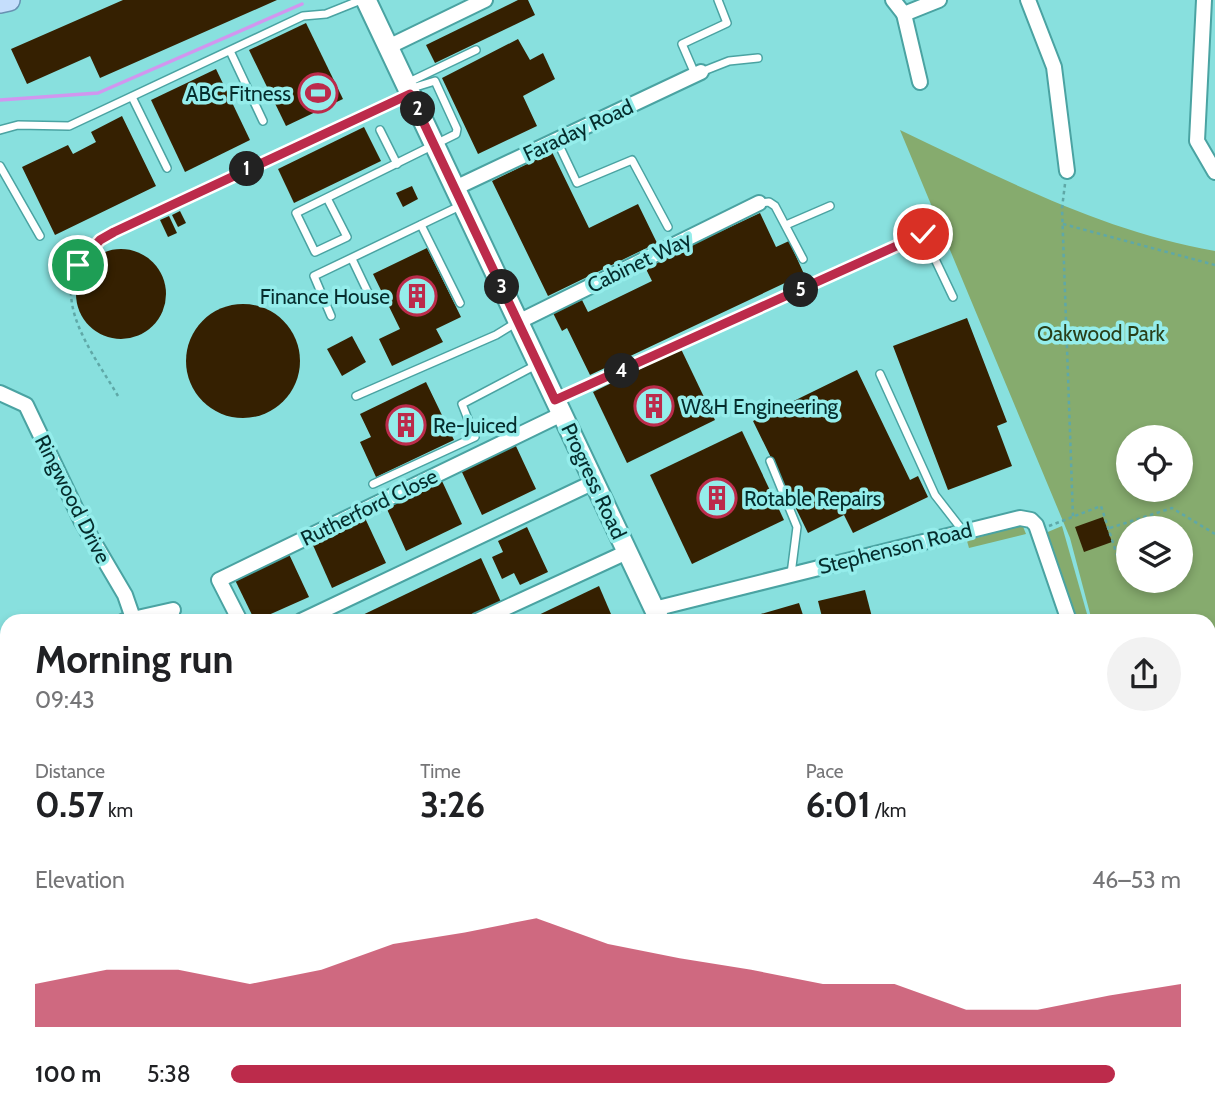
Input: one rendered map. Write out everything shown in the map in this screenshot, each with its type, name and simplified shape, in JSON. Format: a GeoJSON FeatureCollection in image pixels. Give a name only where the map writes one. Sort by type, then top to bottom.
{"type":"FeatureCollection","features":[{"type":"Feature","properties":{"kind":"main road"},"geometry":{"type":"LineString","coordinates":[[0,2],[9,0]]}},
{"type":"Feature","properties":{"kind":"street","name":"Progress Road"},"geometry":{"type":"LineString","coordinates":[[363,0],[435,145],[657,614]]}},
{"type":"Feature","properties":{"kind":"street"},"geometry":{"type":"LineString","coordinates":[[388,47],[485,0]]}},
{"type":"Feature","properties":{"kind":"street"},"geometry":{"type":"LineString","coordinates":[[893,0],[904,14],[920,82]]}},
{"type":"Feature","properties":{"kind":"street"},"geometry":{"type":"LineString","coordinates":[[904,14],[939,0]]}},
{"type":"Feature","properties":{"kind":"street"},"geometry":{"type":"LineString","coordinates":[[1028,0],[1054,67],[1067,171]]}},
{"type":"Feature","properties":{"kind":"street"},"geometry":{"type":"LineString","coordinates":[[1205,0],[1209,66],[1197,141],[1215,172]]}},
{"type":"Feature","properties":{"kind":"street","name":"Faraday Road"},"geometry":{"type":"LineString","coordinates":[[459,196],[557,141],[698,74]]}},
{"type":"Feature","properties":{"kind":"street","name":"Cabinet Way"},"geometry":{"type":"LineString","coordinates":[[518,322],[760,203]]}},
{"type":"Feature","properties":{"kind":"street","name":"Ringwood Drive"},"geometry":{"type":"LineString","coordinates":[[0,393],[26,405],[82,522],[125,594],[129,614]]}},
{"type":"Feature","properties":{"kind":"street","name":"Rutherford Close"},"geometry":{"type":"LineString","coordinates":[[236,614],[219,580],[558,407]]}},
{"type":"Feature","properties":{"kind":"street"},"geometry":{"type":"LineString","coordinates":[[317,614],[594,482]]}},
{"type":"Feature","properties":{"kind":"street","name":"Stephenson Road"},"geometry":{"type":"LineString","coordinates":[[660,614],[792,574],[1020,518],[1031,520],[1038,530]]}},
{"type":"Feature","properties":{"kind":"street"},"geometry":{"type":"LineString","coordinates":[[1038,530],[1067,614]]}},
{"type":"Feature","properties":{"kind":"street"},"geometry":{"type":"LineString","coordinates":[[492,614],[627,552]]}},
{"type":"Feature","properties":{"kind":"street"},"geometry":{"type":"LineString","coordinates":[[156,614],[173,610]]}},
{"type":"Feature","properties":{"kind":"lane"},"geometry":{"type":"LineString","coordinates":[[0,130],[18,125],[69,126],[303,16],[326,15],[363,0]]}},
{"type":"Feature","properties":{"kind":"lane"},"geometry":{"type":"LineString","coordinates":[[718,0],[727,23],[682,44],[698,74],[729,61],[758,58]]}},
{"type":"Feature","properties":{"kind":"lane"},"geometry":{"type":"LineString","coordinates":[[156,212],[408,89],[476,50]]}},
{"type":"Feature","properties":{"kind":"lane"},"geometry":{"type":"LineString","coordinates":[[230,51],[263,121]]}},
{"type":"Feature","properties":{"kind":"lane"},"geometry":{"type":"LineString","coordinates":[[327,198],[347,237],[315,252],[296,213],[435,145],[452,138],[457,129],[439,85],[430,81],[408,89]]}},
{"type":"Feature","properties":{"kind":"lane"},"geometry":{"type":"LineString","coordinates":[[132,97],[167,168]]}},
{"type":"Feature","properties":{"kind":"lane"},"geometry":{"type":"LineString","coordinates":[[380,130],[397,164]]}},
{"type":"Feature","properties":{"kind":"lane"},"geometry":{"type":"LineString","coordinates":[[557,141],[577,183],[632,160],[668,227]]}},
{"type":"Feature","properties":{"kind":"lane"},"geometry":{"type":"LineString","coordinates":[[0,166],[40,236]]}},
{"type":"Feature","properties":{"kind":"lane"},"geometry":{"type":"LineString","coordinates":[[331,316],[314,276],[421,225],[459,196]]}},
{"type":"Feature","properties":{"kind":"lane"},"geometry":{"type":"LineString","coordinates":[[760,203],[769,202],[775,205],[803,259]]}},
{"type":"Feature","properties":{"kind":"lane"},"geometry":{"type":"LineString","coordinates":[[786,225],[830,206]]}},
{"type":"Feature","properties":{"kind":"lane"},"geometry":{"type":"LineString","coordinates":[[421,225],[460,303]]}},
{"type":"Feature","properties":{"kind":"lane"},"geometry":{"type":"LineString","coordinates":[[558,407],[923,234],[953,298]]}},
{"type":"Feature","properties":{"kind":"lane"},"geometry":{"type":"LineString","coordinates":[[352,259],[372,301]]}},
{"type":"Feature","properties":{"kind":"lane"},"geometry":{"type":"LineString","coordinates":[[356,396],[496,335],[518,322]]}},
{"type":"Feature","properties":{"kind":"lane"},"geometry":{"type":"LineString","coordinates":[[373,484],[475,437],[462,404],[538,364]]}},
{"type":"Feature","properties":{"kind":"lane"},"geometry":{"type":"LineString","coordinates":[[880,374],[935,495],[963,531]]}},
{"type":"Feature","properties":{"kind":"lane"},"geometry":{"type":"LineString","coordinates":[[770,461],[797,527],[792,574]]}},
{"type":"Feature","properties":{"kind":"path"},"geometry":{"type":"LineString","coordinates":[[1067,171],[1063,224],[1073,517]]}},
{"type":"Feature","properties":{"kind":"path"},"geometry":{"type":"LineString","coordinates":[[118,397],[73,314],[70,279],[78,265],[100,240],[156,212]]}},
{"type":"Feature","properties":{"kind":"path"},"geometry":{"type":"LineString","coordinates":[[1063,224],[1215,265]]}},
{"type":"Feature","properties":{"kind":"path"},"geometry":{"type":"LineString","coordinates":[[1038,530],[1101,506],[1116,552]]}},
{"type":"Feature","properties":{"kind":"path"},"geometry":{"type":"LineString","coordinates":[[1108,529],[1172,508],[1215,534]]}},
{"type":"Feature","properties":{"kind":"green space","name":"Oakwood Park"},"geometry":{"type":"Polygon","coordinates":[[[900,130],[1015,185],[1093,217],[1133,231],[1215,251],[1215,614],[1090,614],[1070,538],[900,130]]]}},
{"type":"Feature","properties":{"kind":"green space"},"geometry":{"type":"Polygon","coordinates":[[[1022,524],[1026,534],[969,548],[967,541],[1022,524]]]}},
{"type":"Feature","properties":{"kind":"green space"},"geometry":{"type":"Polygon","coordinates":[[[1062,526],[1087,614],[1067,614],[1043,534],[1062,526]]]}},
{"type":"Feature","properties":{"kind":"building"},"geometry":{"type":"Polygon","coordinates":[[[123,0],[277,0],[100,78],[90,56],[27,84],[11,49],[123,0]]]}},
{"type":"Feature","properties":{"kind":"building"},"geometry":{"type":"Polygon","coordinates":[[[518,0],[528,0],[535,15],[435,63],[426,45],[518,0]]]}},
{"type":"Feature","properties":{"kind":"building"},"geometry":{"type":"Polygon","coordinates":[[[306,23],[343,99],[286,126],[249,50],[306,23]]]}},
{"type":"Feature","properties":{"kind":"building"},"geometry":{"type":"Polygon","coordinates":[[[518,39],[530,60],[543,53],[555,79],[523,96],[537,126],[478,154],[442,78],[518,39]]]}},
{"type":"Feature","properties":{"kind":"building"},"geometry":{"type":"Polygon","coordinates":[[[216,69],[250,140],[185,172],[151,100],[216,69]]]}},
{"type":"Feature","properties":{"kind":"building"},"geometry":{"type":"Polygon","coordinates":[[[122,116],[156,186],[55,235],[22,167],[68,145],[73,154],[96,142],[91,132],[122,116]]]}},
{"type":"Feature","properties":{"kind":"building"},"geometry":{"type":"Polygon","coordinates":[[[364,127],[381,161],[294,203],[278,169],[364,127]]]}},
{"type":"Feature","properties":{"kind":"building"},"geometry":{"type":"Polygon","coordinates":[[[552,152],[589,228],[638,204],[657,243],[548,296],[492,181],[552,152]]]}},
{"type":"Feature","properties":{"kind":"building"},"geometry":{"type":"Polygon","coordinates":[[[412,186],[418,199],[403,207],[396,193],[412,186]]]}},
{"type":"Feature","properties":{"kind":"building"},"geometry":{"type":"Polygon","coordinates":[[[180,211],[186,223],[178,227],[172,215],[180,211]]]}},
{"type":"Feature","properties":{"kind":"building"},"geometry":{"type":"Polygon","coordinates":[[[760,213],[776,247],[789,241],[804,274],[590,375],[567,328],[562,331],[553,313],[582,300],[588,312],[652,281],[645,267],[760,213]]]}},
{"type":"Feature","properties":{"kind":"building"},"geometry":{"type":"Polygon","coordinates":[[[169,216],[177,233],[168,237],[160,220],[169,216]]]}},
{"type":"Feature","properties":{"kind":"building","name":"Finance House"},"geometry":{"type":"Polygon","coordinates":[[[427,248],[461,317],[436,329],[443,342],[392,366],[379,339],[400,329],[373,274],[427,248]]]}},
{"type":"Feature","properties":{"kind":"building"},"geometry":{"type":"Polygon","coordinates":[[[121,249],[138,252],[153,262],[163,277],[166,294],[163,311],[153,326],[138,336],[121,339],[104,336],[89,326],[79,311],[76,294],[79,277],[89,262],[104,252],[121,249]]]}},
{"type":"Feature","properties":{"kind":"building"},"geometry":{"type":"Polygon","coordinates":[[[243,304],[265,308],[284,320],[296,339],[300,361],[296,383],[284,402],[265,414],[243,418],[221,414],[202,402],[190,383],[186,361],[190,339],[202,320],[221,308],[243,304]]]}},
{"type":"Feature","properties":{"kind":"building"},"geometry":{"type":"Polygon","coordinates":[[[967,318],[1007,422],[997,426],[1012,466],[948,490],[893,346],[967,318]]]}},
{"type":"Feature","properties":{"kind":"building"},"geometry":{"type":"Polygon","coordinates":[[[352,336],[366,362],[342,376],[327,349],[352,336]]]}},
{"type":"Feature","properties":{"kind":"building","name":"W&H Engineering"},"geometry":{"type":"Polygon","coordinates":[[[681,349],[715,420],[627,463],[593,392],[681,349]]]}},
{"type":"Feature","properties":{"kind":"building"},"geometry":{"type":"Polygon","coordinates":[[[857,370],[910,480],[918,476],[928,497],[853,533],[844,515],[808,533],[753,421],[857,370]]]}},
{"type":"Feature","properties":{"kind":"building","name":"Re-Juiced"},"geometry":{"type":"Polygon","coordinates":[[[426,382],[454,440],[376,477],[360,442],[371,437],[360,414],[426,382]]]}},
{"type":"Feature","properties":{"kind":"building","name":"Rotable Repairs"},"geometry":{"type":"Polygon","coordinates":[[[742,431],[784,520],[692,564],[650,475],[742,431]]]}},
{"type":"Feature","properties":{"kind":"building"},"geometry":{"type":"Polygon","coordinates":[[[515,444],[536,489],[482,515],[461,470],[515,444]]]}},
{"type":"Feature","properties":{"kind":"building"},"geometry":{"type":"Polygon","coordinates":[[[442,481],[462,524],[406,551],[386,507],[442,481]]]}},
{"type":"Feature","properties":{"kind":"building"},"geometry":{"type":"Polygon","coordinates":[[[1103,517],[1112,542],[1084,552],[1075,527],[1103,517]]]}},
{"type":"Feature","properties":{"kind":"building"},"geometry":{"type":"Polygon","coordinates":[[[365,518],[386,563],[332,588],[312,543],[365,518]]]}},
{"type":"Feature","properties":{"kind":"building"},"geometry":{"type":"Polygon","coordinates":[[[527,527],[548,572],[520,585],[514,573],[502,579],[492,557],[503,552],[498,541],[527,527]]]}},
{"type":"Feature","properties":{"kind":"building"},"geometry":{"type":"Polygon","coordinates":[[[288,552],[309,597],[271,614],[252,614],[234,578],[288,552]]]}},
{"type":"Feature","properties":{"kind":"building"},"geometry":{"type":"Polygon","coordinates":[[[481,558],[501,602],[476,614],[365,614],[481,558]]]}},
{"type":"Feature","properties":{"kind":"building"},"geometry":{"type":"Polygon","coordinates":[[[599,586],[611,614],[541,614],[599,586]]]}},
{"type":"Feature","properties":{"kind":"building"},"geometry":{"type":"Polygon","coordinates":[[[865,590],[871,614],[821,614],[818,601],[865,590]]]}},
{"type":"Feature","properties":{"kind":"building"},"geometry":{"type":"Polygon","coordinates":[[[799,603],[803,614],[761,614],[799,603]]]}},
{"type":"Feature","properties":{"kind":"waterway"},"geometry":{"type":"LineString","coordinates":[[0,100],[98,93],[302,4]]}},
{"type":"Feature","properties":{"kind":"place","name":"ABC Fitness"},"geometry":{"type":"Point","coordinates":[318,93]}},
{"type":"Feature","properties":{"kind":"place","name":"Finance House"},"geometry":{"type":"Point","coordinates":[417,296]}},
{"type":"Feature","properties":{"kind":"place","name":"W&H Engineering"},"geometry":{"type":"Point","coordinates":[654,406]}},
{"type":"Feature","properties":{"kind":"place","name":"Re-Juiced"},"geometry":{"type":"Point","coordinates":[406,425]}},
{"type":"Feature","properties":{"kind":"place","name":"Rotable Repairs"},"geometry":{"type":"Point","coordinates":[717,498]}},
{"type":"Feature","properties":{"kind":"route"},"geometry":{"type":"LineString","coordinates":[[78,265],[90,249],[114,232],[410,94],[555,400],[923,234]]}}]}
